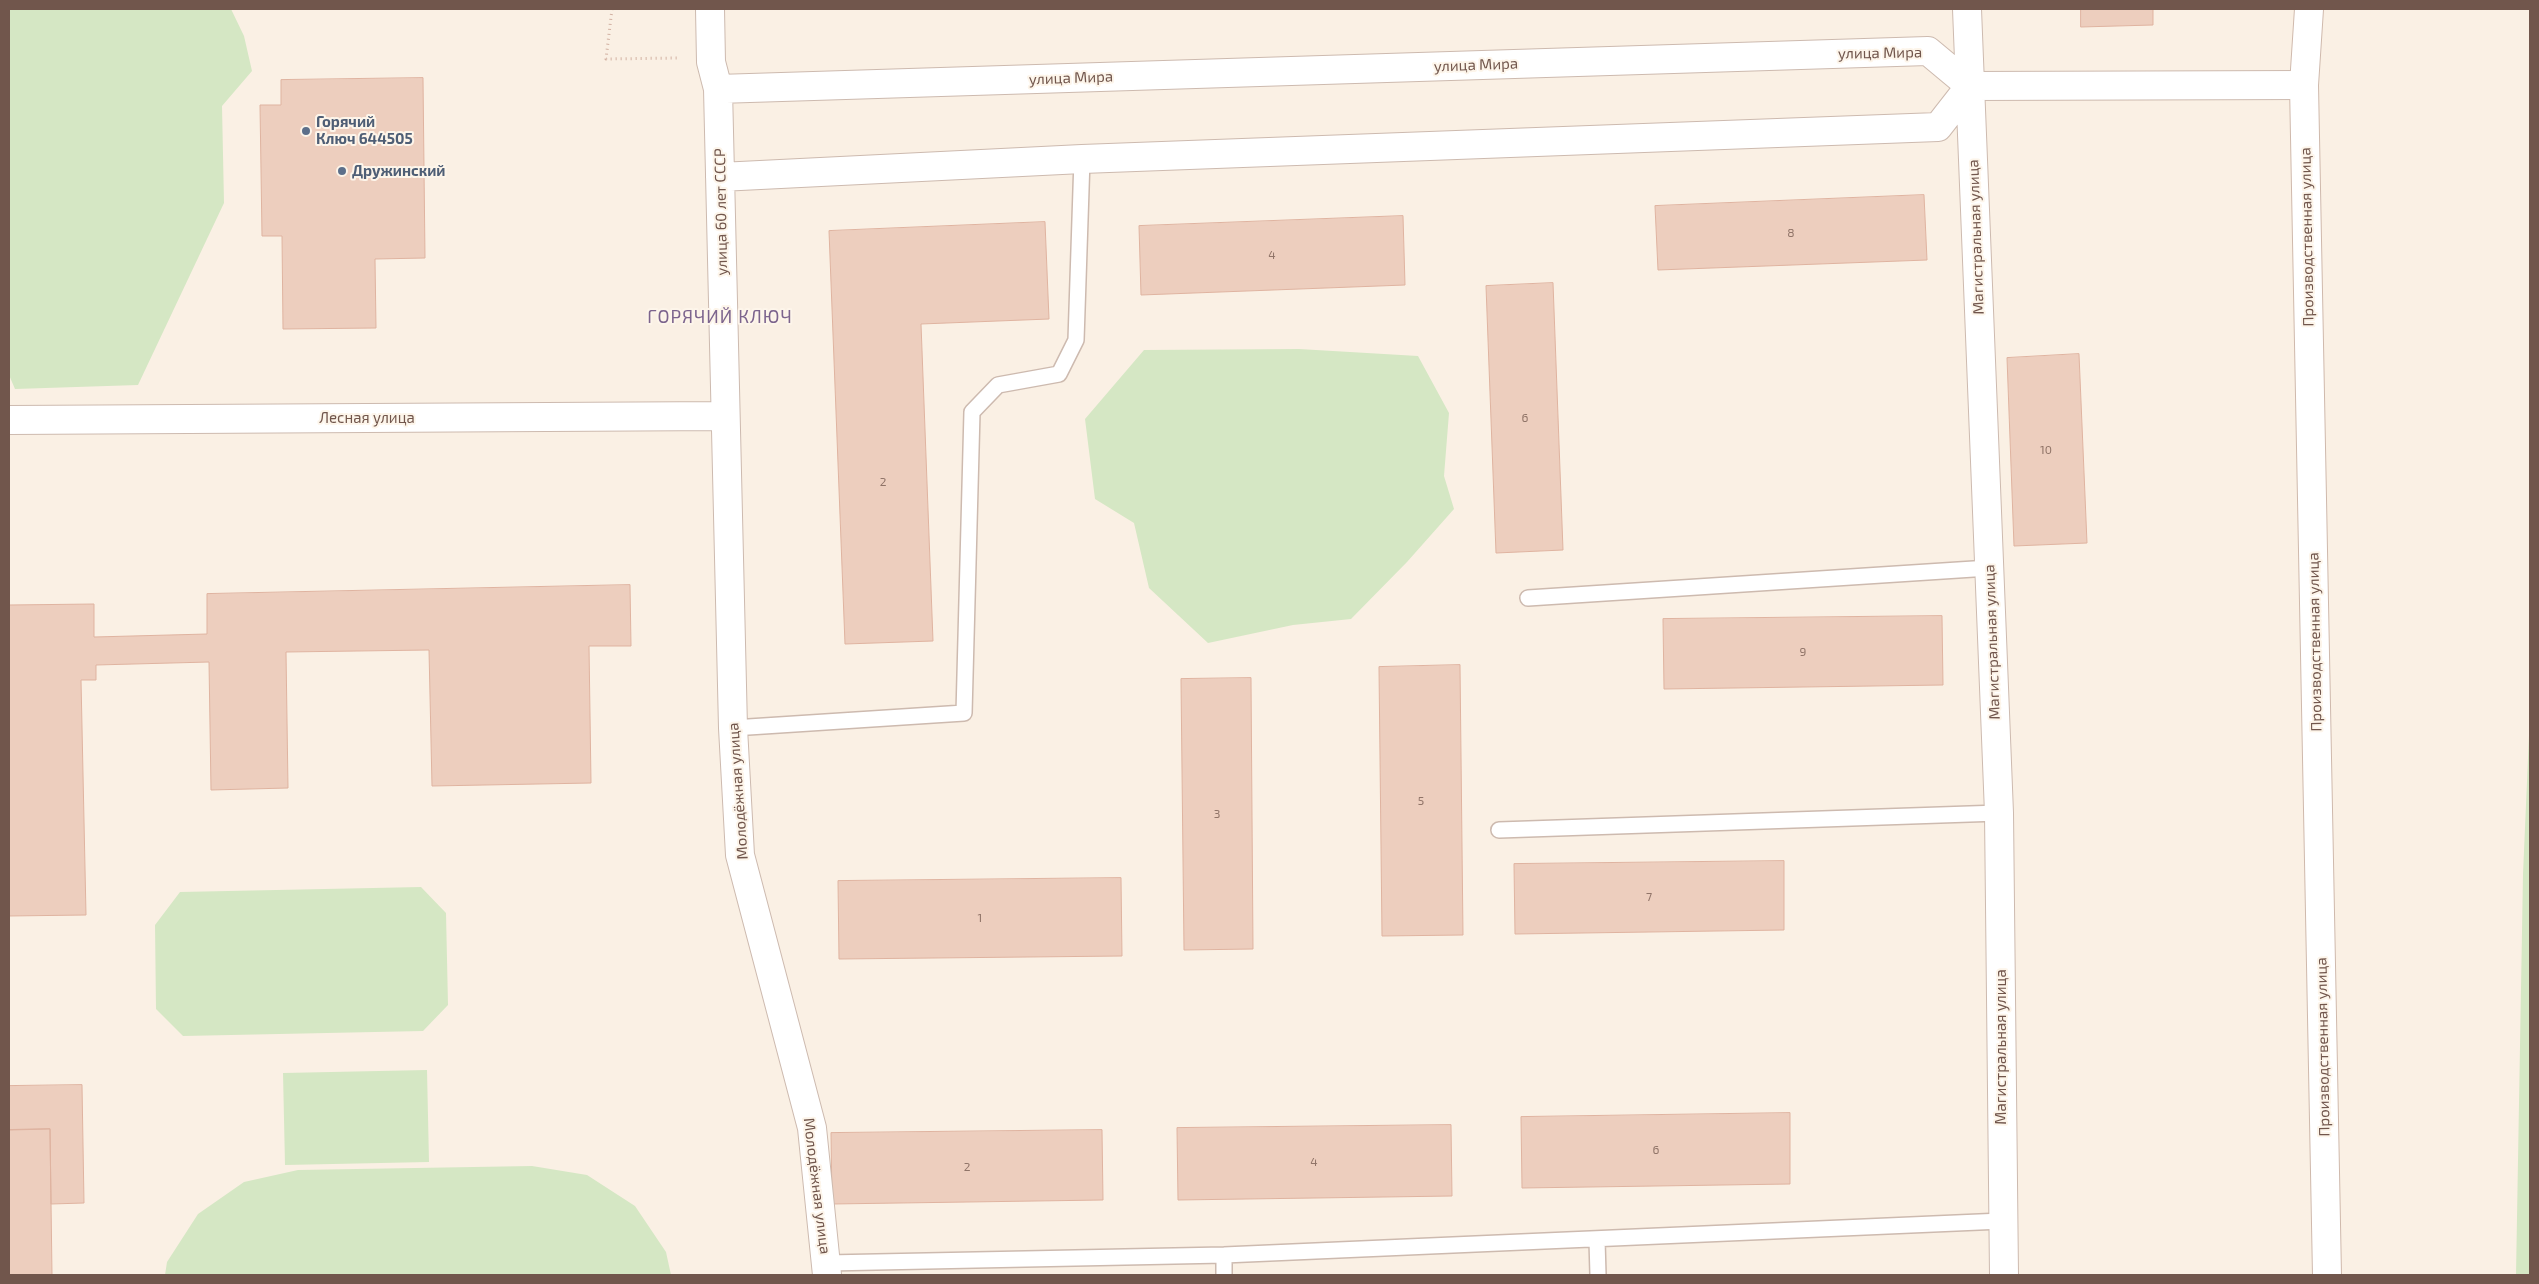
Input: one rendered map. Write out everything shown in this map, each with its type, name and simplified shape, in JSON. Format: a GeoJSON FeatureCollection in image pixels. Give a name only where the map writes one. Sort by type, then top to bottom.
{"type":"FeatureCollection","features":[{"type":"Feature","properties":{"kind":"street","name":"улица 60 лет СССР"},"geometry":{"type":"LineString","coordinates":[[710,9],[711,62],[718,89],[725,416]]}},
{"type":"Feature","properties":{"kind":"street","name":"Магистральная улица"},"geometry":{"type":"LineString","coordinates":[[1967,9],[1999,813],[2004,1275]]}},
{"type":"Feature","properties":{"kind":"street","name":"Производственная улица"},"geometry":{"type":"LineString","coordinates":[[2309,9],[2304,85],[2327,1275]]}},
{"type":"Feature","properties":{"kind":"street","name":"улица Мира"},"geometry":{"type":"LineString","coordinates":[[718,89],[1928,51],[1970,86]]}},
{"type":"Feature","properties":{"kind":"street"},"geometry":{"type":"LineString","coordinates":[[720,176],[1082,159],[1938,127],[1970,86],[2304,85]]}},
{"type":"Feature","properties":{"kind":"street","name":"Молодёжная улица"},"geometry":{"type":"LineString","coordinates":[[725,416],[732,728],[740,855],[812,1128],[827,1269]]}},
{"type":"Feature","properties":{"kind":"street","name":"Лесная улица"},"geometry":{"type":"LineString","coordinates":[[9,420],[725,416]]}},
{"type":"Feature","properties":{"kind":"lane"},"geometry":{"type":"LineString","coordinates":[[732,728],[964,713],[972,412],[998,385],[1059,374],[1076,340],[1082,159]]}},
{"type":"Feature","properties":{"kind":"lane"},"geometry":{"type":"LineString","coordinates":[[1528,598],[1989,568]]}},
{"type":"Feature","properties":{"kind":"lane"},"geometry":{"type":"LineString","coordinates":[[1498,830],[1999,813]]}},
{"type":"Feature","properties":{"kind":"lane"},"geometry":{"type":"LineString","coordinates":[[827,1269],[1224,1256],[2002,1221]]}},
{"type":"Feature","properties":{"kind":"lane"},"geometry":{"type":"LineString","coordinates":[[1597,1240],[1598,1275]]}},
{"type":"Feature","properties":{"kind":"lane"},"geometry":{"type":"LineString","coordinates":[[1224,1256],[1224,1275]]}},
{"type":"Feature","properties":{"kind":"path"},"geometry":{"type":"LineString","coordinates":[[612,9],[606,59],[685,58]]}},
{"type":"Feature","properties":{"kind":"green space"},"geometry":{"type":"Polygon","coordinates":[[[9,9],[231,9],[244,36],[252,71],[222,106],[224,203],[138,385],[15,389],[9,375],[9,9]]]}},
{"type":"Feature","properties":{"kind":"green space"},"geometry":{"type":"Polygon","coordinates":[[[1299,349],[1418,356],[1449,413],[1444,476],[1454,509],[1407,562],[1351,619],[1293,625],[1208,643],[1149,588],[1134,523],[1095,499],[1085,419],[1144,350],[1299,349]]]}},
{"type":"Feature","properties":{"kind":"green space"},"geometry":{"type":"Polygon","coordinates":[[[2530,712],[2530,1275],[2516,1275],[2523,874],[2530,712]]]}},
{"type":"Feature","properties":{"kind":"green space"},"geometry":{"type":"Polygon","coordinates":[[[421,887],[446,913],[448,1005],[423,1031],[183,1036],[156,1009],[155,925],[180,892],[421,887]]]}},
{"type":"Feature","properties":{"kind":"green space"},"geometry":{"type":"Polygon","coordinates":[[[427,1070],[429,1162],[285,1165],[283,1073],[427,1070]]]}},
{"type":"Feature","properties":{"kind":"green space"},"geometry":{"type":"Polygon","coordinates":[[[532,1166],[587,1175],[635,1206],[666,1252],[671,1275],[165,1275],[167,1262],[198,1214],[244,1182],[298,1170],[532,1166]]]}},
{"type":"Feature","properties":{"kind":"building"},"geometry":{"type":"Polygon","coordinates":[[[2081,9],[2153,9],[2153,25],[2081,27],[2081,9]]]}},
{"type":"Feature","properties":{"kind":"building","name":"Дружинский"},"geometry":{"type":"Polygon","coordinates":[[[423,78],[425,258],[375,259],[376,328],[283,329],[282,236],[262,236],[260,105],[281,105],[281,80],[423,78]]]}},
{"type":"Feature","properties":{"kind":"building"},"geometry":{"type":"Polygon","coordinates":[[[1924,195],[1927,260],[1658,270],[1655,206],[1924,195]]]}},
{"type":"Feature","properties":{"kind":"building"},"geometry":{"type":"Polygon","coordinates":[[[1403,216],[1405,285],[1141,295],[1139,226],[1403,216]]]}},
{"type":"Feature","properties":{"kind":"building"},"geometry":{"type":"Polygon","coordinates":[[[1045,222],[1049,319],[921,324],[933,641],[845,644],[829,231],[1045,222]]]}},
{"type":"Feature","properties":{"kind":"building"},"geometry":{"type":"Polygon","coordinates":[[[1553,283],[1563,550],[1496,553],[1486,286],[1553,283]]]}},
{"type":"Feature","properties":{"kind":"building"},"geometry":{"type":"Polygon","coordinates":[[[2079,354],[2087,543],[2014,546],[2007,358],[2079,354]]]}},
{"type":"Feature","properties":{"kind":"building"},"geometry":{"type":"Polygon","coordinates":[[[630,585],[631,646],[589,646],[591,783],[432,786],[429,650],[286,652],[288,788],[211,790],[209,662],[96,665],[96,680],[81,680],[86,915],[9,916],[9,605],[94,604],[94,637],[207,634],[207,594],[630,585]]]}},
{"type":"Feature","properties":{"kind":"building"},"geometry":{"type":"Polygon","coordinates":[[[1942,616],[1943,685],[1664,689],[1663,619],[1942,616]]]}},
{"type":"Feature","properties":{"kind":"building"},"geometry":{"type":"Polygon","coordinates":[[[1460,665],[1463,935],[1382,936],[1379,667],[1460,665]]]}},
{"type":"Feature","properties":{"kind":"building"},"geometry":{"type":"Polygon","coordinates":[[[1251,678],[1253,949],[1184,950],[1181,679],[1251,678]]]}},
{"type":"Feature","properties":{"kind":"building"},"geometry":{"type":"Polygon","coordinates":[[[1784,861],[1784,930],[1515,934],[1514,864],[1784,861]]]}},
{"type":"Feature","properties":{"kind":"building"},"geometry":{"type":"Polygon","coordinates":[[[1121,878],[1122,956],[839,959],[838,881],[1121,878]]]}},
{"type":"Feature","properties":{"kind":"building"},"geometry":{"type":"Polygon","coordinates":[[[82,1085],[84,1203],[51,1204],[50,1129],[9,1130],[9,1086],[82,1085]]]}},
{"type":"Feature","properties":{"kind":"building"},"geometry":{"type":"Polygon","coordinates":[[[1790,1113],[1790,1184],[1522,1188],[1521,1117],[1790,1113]]]}},
{"type":"Feature","properties":{"kind":"building"},"geometry":{"type":"Polygon","coordinates":[[[1451,1125],[1452,1196],[1178,1200],[1177,1128],[1451,1125]]]}},
{"type":"Feature","properties":{"kind":"building"},"geometry":{"type":"Polygon","coordinates":[[[50,1129],[52,1275],[9,1275],[9,1130],[50,1129]]]}},
{"type":"Feature","properties":{"kind":"building"},"geometry":{"type":"Polygon","coordinates":[[[1102,1130],[1103,1200],[832,1204],[831,1133],[1102,1130]]]}},
{"type":"Feature","properties":{"kind":"place","name":"Горячий Ключ 644505"},"geometry":{"type":"Point","coordinates":[306,131]}},
{"type":"Feature","properties":{"kind":"place","name":"Дружинский"},"geometry":{"type":"Point","coordinates":[342,171]}},
{"type":"Feature","properties":{"kind":"district","name":"ГОРЯЧИЙ КЛЮЧ"},"geometry":{"type":"Point","coordinates":[720,317]}}]}
